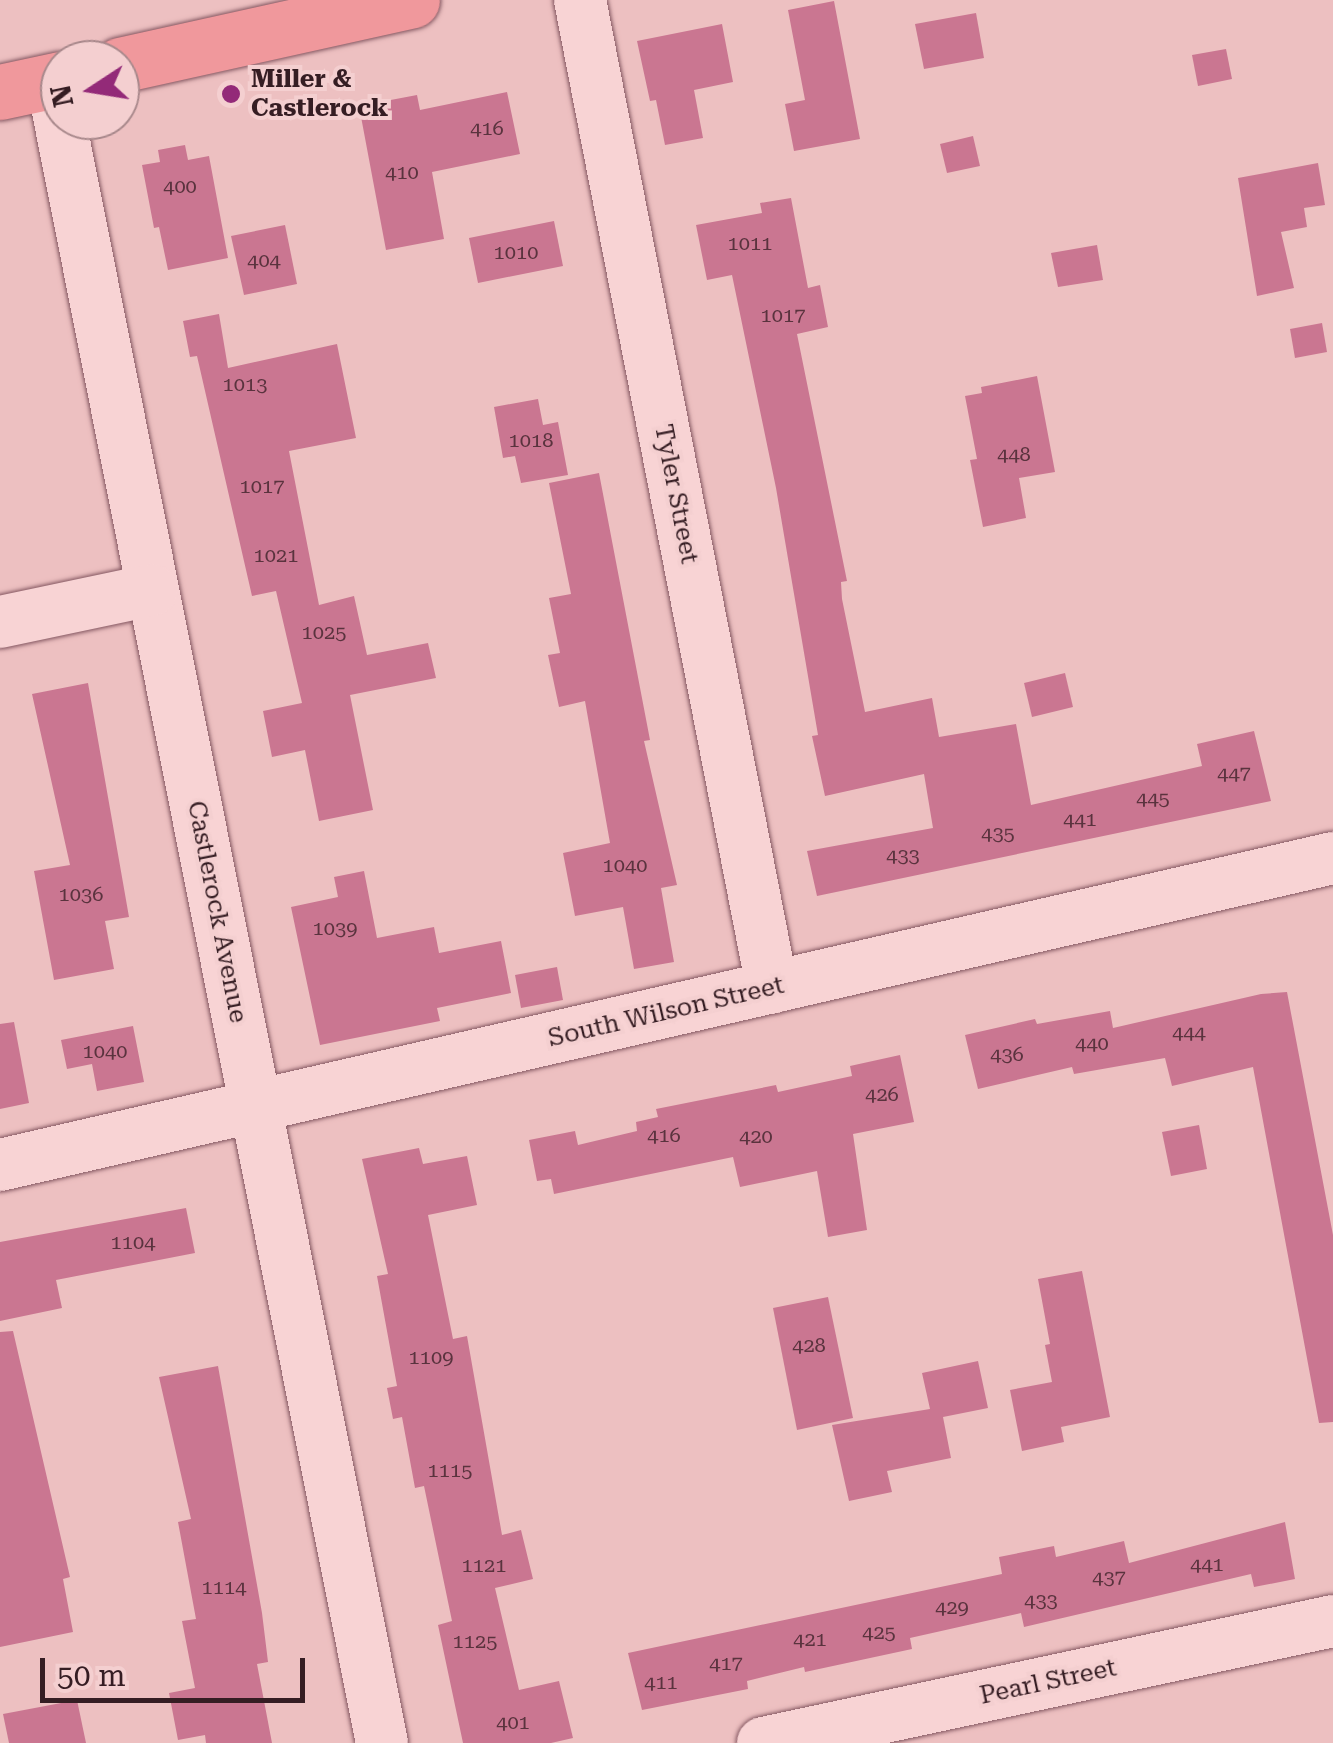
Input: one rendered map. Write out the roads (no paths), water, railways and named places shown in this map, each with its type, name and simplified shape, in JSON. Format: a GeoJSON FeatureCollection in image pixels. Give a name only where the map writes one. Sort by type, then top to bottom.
{"type":"FeatureCollection","features":[{"type":"Feature","properties":{"kind":"main road"},"geometry":{"type":"LineString","coordinates":[[140,61],[412,0]]}},
{"type":"Feature","properties":{"kind":"street","name":"Tyler Street"},"geometry":{"type":"LineString","coordinates":[[580,0],[772,987]]}},
{"type":"Feature","properties":{"kind":"street","name":"Castlerock Avenue"},"geometry":{"type":"LineString","coordinates":[[37,84],[152,590],[382,1743]]}},
{"type":"Feature","properties":{"kind":"street"},"geometry":{"type":"LineString","coordinates":[[0,622],[152,590]]}},
{"type":"Feature","properties":{"kind":"street","name":"South Wilson Street"},"geometry":{"type":"LineString","coordinates":[[0,1166],[1333,858]]}},
{"type":"Feature","properties":{"kind":"street","name":"Pearl Street"},"geometry":{"type":"LineString","coordinates":[[763,1743],[1333,1620]]}},
{"type":"Feature","properties":{"kind":"place","name":"Miller & Castlerock"},"geometry":{"type":"Point","coordinates":[231,94]}}]}
